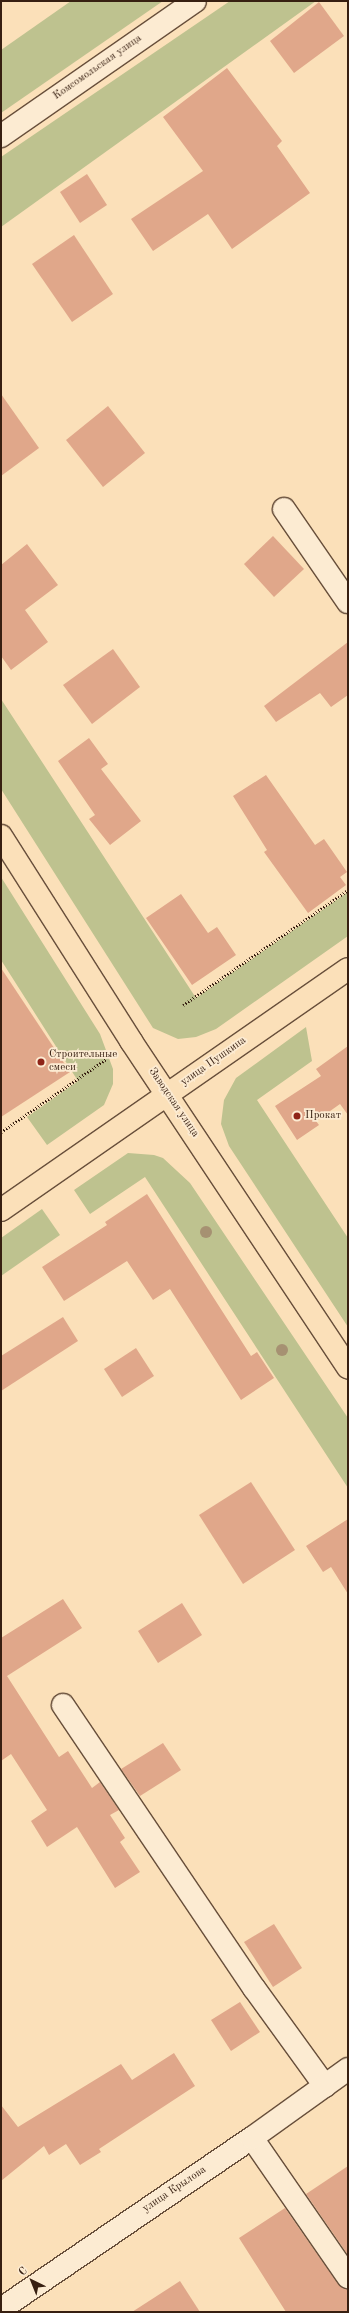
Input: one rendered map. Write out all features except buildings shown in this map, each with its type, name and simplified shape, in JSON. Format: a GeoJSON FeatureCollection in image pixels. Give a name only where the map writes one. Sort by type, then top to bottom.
{"type":"FeatureCollection","features":[{"type":"Feature","properties":{"kind":"main road","name":"Заводская улица"},"geometry":{"type":"LineString","coordinates":[[1,836],[168,1095],[348,1368]]}},
{"type":"Feature","properties":{"kind":"main road","name":"улица Пушкина"},"geometry":{"type":"LineString","coordinates":[[1,1210],[348,969]]}},
{"type":"Feature","properties":{"kind":"street","name":"Комсомольская улица"},"geometry":{"type":"LineString","coordinates":[[1,136],[195,1]]}},
{"type":"Feature","properties":{"kind":"street"},"geometry":{"type":"LineString","coordinates":[[284,509],[348,602]]}},
{"type":"Feature","properties":{"kind":"street"},"geometry":{"type":"LineString","coordinates":[[63,1705],[250,1981],[324,2086]]}},
{"type":"Feature","properties":{"kind":"street","name":"улица Крылова"},"geometry":{"type":"LineString","coordinates":[[1,2309],[252,2138],[348,2069]]}},
{"type":"Feature","properties":{"kind":"street"},"geometry":{"type":"LineString","coordinates":[[252,2138],[348,2277]]}},
{"type":"Feature","properties":{"kind":"path"},"geometry":{"type":"LineString","coordinates":[[182,1006],[348,890]]}},
{"type":"Feature","properties":{"kind":"path"},"geometry":{"type":"LineString","coordinates":[[1,1132],[106,1059]]}},
{"type":"Feature","properties":{"kind":"green space"},"geometry":{"type":"Polygon","coordinates":[[[71,1],[163,1],[1,113],[1,50],[71,1]]]}},
{"type":"Feature","properties":{"kind":"green space"},"geometry":{"type":"Polygon","coordinates":[[[230,1],[316,1],[1,227],[1,157],[230,1]]]}},
{"type":"Feature","properties":{"kind":"green space"},"geometry":{"type":"Polygon","coordinates":[[[1,699],[196,998],[348,892],[348,936],[216,1029],[196,1037],[178,1039],[153,1028],[1,789],[1,699]]]}},
{"type":"Feature","properties":{"kind":"green space"},"geometry":{"type":"Polygon","coordinates":[[[1,877],[100,1034],[113,1069],[113,1084],[104,1105],[47,1145],[27,1117],[78,1081],[1,960],[1,877]]]}},
{"type":"Feature","properties":{"kind":"green space"},"geometry":{"type":"Polygon","coordinates":[[[306,1027],[312,1061],[257,1100],[348,1238],[348,1327],[229,1146],[221,1124],[224,1100],[236,1078],[306,1027]]]}},
{"type":"Feature","properties":{"kind":"green space"},"geometry":{"type":"Polygon","coordinates":[[[128,1153],[154,1155],[163,1158],[190,1183],[348,1418],[348,1488],[145,1177],[90,1214],[74,1190],[128,1153]]]}},
{"type":"Feature","properties":{"kind":"green space"},"geometry":{"type":"Polygon","coordinates":[[[42,1209],[60,1235],[1,1276],[1,1238],[42,1209]]]}},
{"type":"Feature","properties":{"kind":"place","name":"Строительные смеси"},"geometry":{"type":"Point","coordinates":[41,1062]}},
{"type":"Feature","properties":{"kind":"place","name":"Прокат"},"geometry":{"type":"Point","coordinates":[297,1116]}}]}
